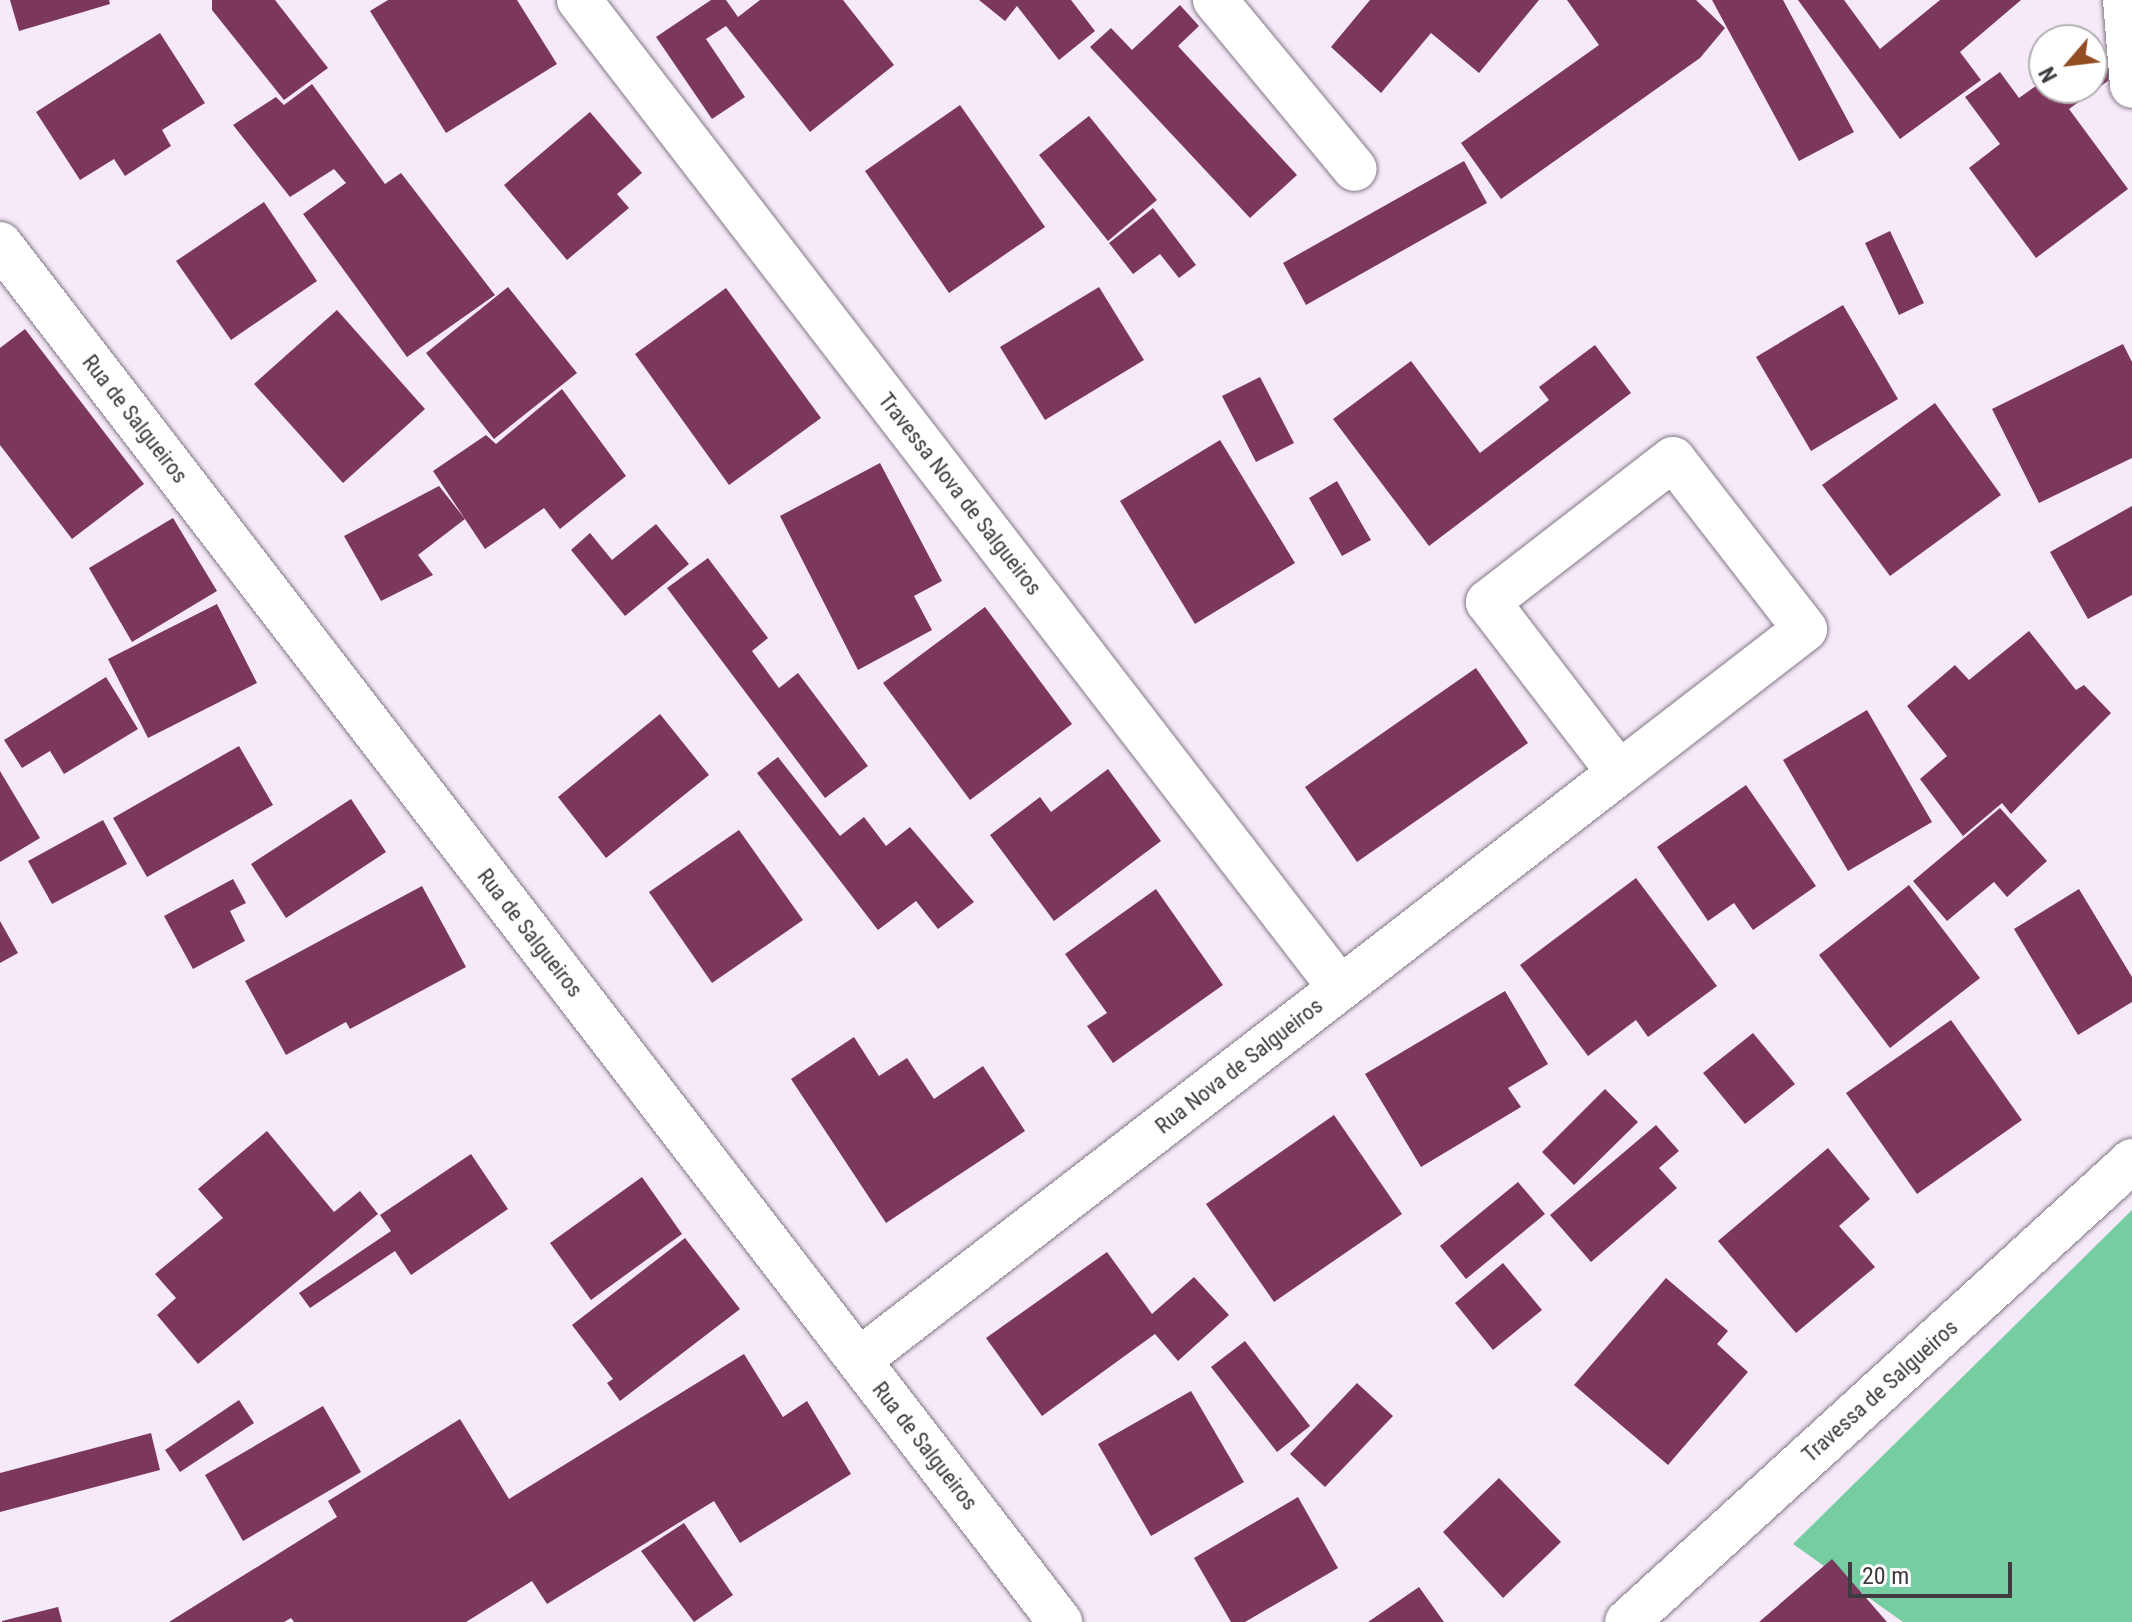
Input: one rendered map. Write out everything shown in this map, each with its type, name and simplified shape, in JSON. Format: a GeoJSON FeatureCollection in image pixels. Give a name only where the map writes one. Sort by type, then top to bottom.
{"type":"FeatureCollection","features":[{"type":"Feature","properties":{"kind":"street","name":"Travessa Nova de Salgueiros"},"geometry":{"type":"LineString","coordinates":[[579,0],[1340,988]]}},
{"type":"Feature","properties":{"kind":"street"},"geometry":{"type":"LineString","coordinates":[[1215,0],[1355,169]]}},
{"type":"Feature","properties":{"kind":"street"},"geometry":{"type":"LineString","coordinates":[[2125,0],[2132,86]]}},
{"type":"Feature","properties":{"kind":"street","name":"Rua de Salgueiros"},"geometry":{"type":"LineString","coordinates":[[0,244],[1060,1622]]}},
{"type":"Feature","properties":{"kind":"street","name":"Rua Nova de Salgueiros"},"geometry":{"type":"LineString","coordinates":[[859,1360],[1340,988],[1619,773],[1805,629],[1673,459],[1488,602],[1619,773]]}},
{"type":"Feature","properties":{"kind":"street","name":"Travessa de Salgueiros"},"geometry":{"type":"LineString","coordinates":[[1627,1622],[2132,1161]]}},
{"type":"Feature","properties":{"kind":"green space"},"geometry":{"type":"Polygon","coordinates":[[[2132,1210],[2132,1622],[1903,1622],[1793,1544],[2132,1210]]]}},
{"type":"Feature","properties":{"kind":"building"},"geometry":{"type":"Polygon","coordinates":[[[10,0],[109,0],[110,4],[19,31],[10,0]]]}},
{"type":"Feature","properties":{"kind":"building"},"geometry":{"type":"Polygon","coordinates":[[[212,0],[275,0],[328,68],[284,100],[212,10],[212,0]]]}},
{"type":"Feature","properties":{"kind":"building"},"geometry":{"type":"Polygon","coordinates":[[[388,0],[517,0],[557,64],[446,133],[370,11],[388,0]]]}},
{"type":"Feature","properties":{"kind":"building"},"geometry":{"type":"Polygon","coordinates":[[[711,0],[726,0],[738,17],[760,0],[843,0],[894,65],[810,132],[726,26],[706,39],[745,97],[712,119],[656,37],[711,0]]]}},
{"type":"Feature","properties":{"kind":"building"},"geometry":{"type":"Polygon","coordinates":[[[979,0],[1071,0],[1095,31],[1059,60],[1017,6],[1005,21],[979,0]]]}},
{"type":"Feature","properties":{"kind":"building"},"geometry":{"type":"Polygon","coordinates":[[[1370,0],[1539,0],[1479,73],[1431,33],[1381,93],[1331,47],[1370,0]]]}},
{"type":"Feature","properties":{"kind":"building"},"geometry":{"type":"Polygon","coordinates":[[[1567,0],[1696,0],[1725,28],[1700,58],[1501,199],[1461,143],[1599,45],[1567,0]]]}},
{"type":"Feature","properties":{"kind":"building"},"geometry":{"type":"Polygon","coordinates":[[[1712,0],[1783,0],[1854,132],[1799,161],[1712,0]]]}},
{"type":"Feature","properties":{"kind":"building"},"geometry":{"type":"Polygon","coordinates":[[[1798,0],[1844,0],[1880,49],[1940,0],[2021,0],[1960,52],[1981,80],[1900,139],[1798,0]]]}},
{"type":"Feature","properties":{"kind":"building"},"geometry":{"type":"Polygon","coordinates":[[[1180,5],[1199,26],[1178,46],[1297,175],[1250,218],[1090,47],[1111,28],[1132,50],[1180,5]]]}},
{"type":"Feature","properties":{"kind":"building"},"geometry":{"type":"Polygon","coordinates":[[[160,33],[205,103],[162,130],[171,146],[125,176],[114,159],[80,180],[36,112],[160,33]]]}},
{"type":"Feature","properties":{"kind":"building"},"geometry":{"type":"Polygon","coordinates":[[[2108,58],[2119,73],[2108,81],[2108,58]]]}},
{"type":"Feature","properties":{"kind":"building"},"geometry":{"type":"Polygon","coordinates":[[[2000,72],[2019,98],[2028,92],[2028,104],[2076,104],[2069,109],[2128,189],[2036,258],[1969,168],[2000,144],[1965,97],[2000,72]]]}},
{"type":"Feature","properties":{"kind":"building"},"geometry":{"type":"Polygon","coordinates":[[[312,84],[385,184],[401,173],[495,295],[407,357],[303,214],[346,183],[334,169],[290,197],[233,125],[276,97],[284,105],[312,84]]]}},
{"type":"Feature","properties":{"kind":"building"},"geometry":{"type":"Polygon","coordinates":[[[960,105],[1045,227],[949,293],[865,171],[960,105]]]}},
{"type":"Feature","properties":{"kind":"building"},"geometry":{"type":"Polygon","coordinates":[[[590,112],[642,173],[617,194],[629,208],[567,260],[504,185],[590,112]]]}},
{"type":"Feature","properties":{"kind":"building"},"geometry":{"type":"Polygon","coordinates":[[[1089,116],[1157,200],[1108,241],[1039,155],[1089,116]]]}},
{"type":"Feature","properties":{"kind":"building"},"geometry":{"type":"Polygon","coordinates":[[[1464,161],[1487,203],[1306,305],[1283,263],[1464,161]]]}},
{"type":"Feature","properties":{"kind":"building"},"geometry":{"type":"Polygon","coordinates":[[[264,202],[317,281],[231,340],[176,261],[264,202]]]}},
{"type":"Feature","properties":{"kind":"building"},"geometry":{"type":"Polygon","coordinates":[[[1153,208],[1196,265],[1179,278],[1160,254],[1133,274],[1109,243],[1153,208]]]}},
{"type":"Feature","properties":{"kind":"building"},"geometry":{"type":"Polygon","coordinates":[[[1890,231],[1924,303],[1899,315],[1865,243],[1890,231]]]}},
{"type":"Feature","properties":{"kind":"building"},"geometry":{"type":"Polygon","coordinates":[[[508,287],[577,373],[494,439],[426,353],[508,287]]]}},
{"type":"Feature","properties":{"kind":"building"},"geometry":{"type":"Polygon","coordinates":[[[1099,287],[1144,360],[1045,420],[1000,347],[1099,287]]]}},
{"type":"Feature","properties":{"kind":"building"},"geometry":{"type":"Polygon","coordinates":[[[726,288],[821,418],[729,485],[635,354],[726,288]]]}},
{"type":"Feature","properties":{"kind":"building"},"geometry":{"type":"Polygon","coordinates":[[[1843,305],[1898,399],[1811,451],[1756,357],[1843,305]]]}},
{"type":"Feature","properties":{"kind":"building"},"geometry":{"type":"Polygon","coordinates":[[[337,310],[425,409],[343,483],[254,384],[337,310]]]}},
{"type":"Feature","properties":{"kind":"building"},"geometry":{"type":"Polygon","coordinates":[[[25,329],[144,484],[72,539],[0,445],[0,348],[25,329]]]}},
{"type":"Feature","properties":{"kind":"building"},"geometry":{"type":"Polygon","coordinates":[[[2123,344],[2132,362],[2132,458],[2039,503],[1992,409],[2123,344]]]}},
{"type":"Feature","properties":{"kind":"building"},"geometry":{"type":"Polygon","coordinates":[[[1595,345],[1631,393],[1429,546],[1333,419],[1411,361],[1480,453],[1549,400],[1539,387],[1595,345]]]}},
{"type":"Feature","properties":{"kind":"building"},"geometry":{"type":"Polygon","coordinates":[[[1260,377],[1294,443],[1256,462],[1222,396],[1260,377]]]}},
{"type":"Feature","properties":{"kind":"building"},"geometry":{"type":"Polygon","coordinates":[[[562,389],[626,476],[560,529],[544,508],[485,549],[433,471],[486,435],[496,444],[562,389]]]}},
{"type":"Feature","properties":{"kind":"building"},"geometry":{"type":"Polygon","coordinates":[[[1935,403],[2001,495],[1890,576],[1822,485],[1935,403]]]}},
{"type":"Feature","properties":{"kind":"building"},"geometry":{"type":"Polygon","coordinates":[[[1220,440],[1295,563],[1195,624],[1120,501],[1220,440]]]}},
{"type":"Feature","properties":{"kind":"building"},"geometry":{"type":"Polygon","coordinates":[[[880,463],[942,581],[914,596],[932,630],[858,670],[780,516],[880,463]]]}},
{"type":"Feature","properties":{"kind":"building"},"geometry":{"type":"Polygon","coordinates":[[[1337,481],[1371,540],[1342,556],[1309,498],[1337,481]]]}},
{"type":"Feature","properties":{"kind":"building"},"geometry":{"type":"Polygon","coordinates":[[[439,486],[465,519],[418,555],[433,575],[381,601],[344,536],[439,486]]]}},
{"type":"Feature","properties":{"kind":"building"},"geometry":{"type":"Polygon","coordinates":[[[2132,506],[2132,595],[2088,619],[2050,552],[2132,506]]]}},
{"type":"Feature","properties":{"kind":"building"},"geometry":{"type":"Polygon","coordinates":[[[173,518],[217,591],[132,642],[89,568],[173,518]]]}},
{"type":"Feature","properties":{"kind":"building"},"geometry":{"type":"Polygon","coordinates":[[[656,524],[689,564],[625,616],[571,550],[590,533],[612,560],[656,524]]]}},
{"type":"Feature","properties":{"kind":"building"},"geometry":{"type":"Polygon","coordinates":[[[708,558],[768,638],[752,651],[779,688],[798,673],[868,766],[825,798],[667,588],[708,558]]]}},
{"type":"Feature","properties":{"kind":"building"},"geometry":{"type":"Polygon","coordinates":[[[217,604],[257,683],[148,738],[108,659],[217,604]]]}},
{"type":"Feature","properties":{"kind":"building"},"geometry":{"type":"Polygon","coordinates":[[[985,607],[1072,724],[970,800],[883,683],[985,607]]]}},
{"type":"Feature","properties":{"kind":"building"},"geometry":{"type":"Polygon","coordinates":[[[2029,631],[2076,690],[2084,685],[2111,713],[2011,814],[2002,803],[1963,836],[1920,779],[1947,756],[1907,706],[1955,665],[1969,680],[2029,631]]]}},
{"type":"Feature","properties":{"kind":"building"},"geometry":{"type":"Polygon","coordinates":[[[1476,668],[1528,743],[1357,862],[1305,787],[1476,668]]]}},
{"type":"Feature","properties":{"kind":"building"},"geometry":{"type":"Polygon","coordinates":[[[106,677],[138,729],[64,774],[50,751],[22,768],[4,740],[106,677]]]}},
{"type":"Feature","properties":{"kind":"building"},"geometry":{"type":"Polygon","coordinates":[[[1867,710],[1932,822],[1848,871],[1783,760],[1867,710]]]}},
{"type":"Feature","properties":{"kind":"building"},"geometry":{"type":"Polygon","coordinates":[[[660,714],[709,775],[606,858],[558,797],[660,714]]]}},
{"type":"Feature","properties":{"kind":"building"},"geometry":{"type":"Polygon","coordinates":[[[239,746],[273,805],[147,877],[113,818],[239,746]]]}},
{"type":"Feature","properties":{"kind":"building"},"geometry":{"type":"Polygon","coordinates":[[[778,757],[840,836],[864,817],[886,846],[910,827],[974,902],[938,929],[916,901],[878,930],[757,773],[778,757]]]}},
{"type":"Feature","properties":{"kind":"building"},"geometry":{"type":"Polygon","coordinates":[[[1108,769],[1161,841],[1054,921],[990,835],[1040,797],[1051,812],[1108,769]]]}},
{"type":"Feature","properties":{"kind":"building"},"geometry":{"type":"Polygon","coordinates":[[[0,771],[40,838],[0,862],[0,771]]]}},
{"type":"Feature","properties":{"kind":"building"},"geometry":{"type":"Polygon","coordinates":[[[1746,785],[1816,886],[1753,930],[1734,903],[1708,921],[1657,847],[1746,785]]]}},
{"type":"Feature","properties":{"kind":"building"},"geometry":{"type":"Polygon","coordinates":[[[351,799],[386,852],[286,918],[251,864],[351,799]]]}},
{"type":"Feature","properties":{"kind":"building"},"geometry":{"type":"Polygon","coordinates":[[[2000,808],[2047,861],[2007,897],[1994,882],[1947,921],[1913,881],[2000,808]]]}},
{"type":"Feature","properties":{"kind":"building"},"geometry":{"type":"Polygon","coordinates":[[[103,820],[127,864],[52,904],[28,861],[103,820]]]}},
{"type":"Feature","properties":{"kind":"building"},"geometry":{"type":"Polygon","coordinates":[[[739,830],[803,920],[712,983],[649,892],[739,830]]]}},
{"type":"Feature","properties":{"kind":"building"},"geometry":{"type":"Polygon","coordinates":[[[1636,878],[1717,986],[1648,1037],[1636,1020],[1588,1056],[1520,965],[1636,878]]]}},
{"type":"Feature","properties":{"kind":"building"},"geometry":{"type":"Polygon","coordinates":[[[233,879],[246,903],[230,911],[245,941],[193,969],[164,916],[233,879]]]}},
{"type":"Feature","properties":{"kind":"building"},"geometry":{"type":"Polygon","coordinates":[[[1909,885],[1980,978],[1890,1048],[1819,955],[1909,885]]]}},
{"type":"Feature","properties":{"kind":"building"},"geometry":{"type":"Polygon","coordinates":[[[422,886],[466,967],[350,1029],[346,1022],[286,1055],[245,981],[422,886]]]}},
{"type":"Feature","properties":{"kind":"building"},"geometry":{"type":"Polygon","coordinates":[[[1156,889],[1223,985],[1113,1063],[1087,1026],[1107,1013],[1065,954],[1156,889]]]}},
{"type":"Feature","properties":{"kind":"building"},"geometry":{"type":"Polygon","coordinates":[[[2079,889],[2132,977],[2132,1002],[2078,1035],[2014,929],[2079,889]]]}},
{"type":"Feature","properties":{"kind":"building"},"geometry":{"type":"Polygon","coordinates":[[[0,921],[18,953],[0,963],[0,921]]]}},
{"type":"Feature","properties":{"kind":"building"},"geometry":{"type":"Polygon","coordinates":[[[1505,991],[1548,1064],[1508,1088],[1521,1107],[1421,1167],[1365,1074],[1505,991]]]}},
{"type":"Feature","properties":{"kind":"building"},"geometry":{"type":"Polygon","coordinates":[[[1951,1020],[2022,1120],[1917,1194],[1846,1093],[1951,1020]]]}},
{"type":"Feature","properties":{"kind":"building"},"geometry":{"type":"Polygon","coordinates":[[[1753,1033],[1795,1084],[1745,1124],[1703,1073],[1753,1033]]]}},
{"type":"Feature","properties":{"kind":"building"},"geometry":{"type":"Polygon","coordinates":[[[854,1037],[879,1076],[907,1058],[934,1099],[983,1066],[1025,1131],[886,1223],[791,1079],[854,1037]]]}},
{"type":"Feature","properties":{"kind":"building"},"geometry":{"type":"Polygon","coordinates":[[[1605,1089],[1638,1122],[1574,1185],[1542,1152],[1605,1089]]]}},
{"type":"Feature","properties":{"kind":"building"},"geometry":{"type":"Polygon","coordinates":[[[1334,1115],[1402,1214],[1274,1302],[1206,1204],[1334,1115]]]}},
{"type":"Feature","properties":{"kind":"building"},"geometry":{"type":"Polygon","coordinates":[[[1656,1125],[1679,1151],[1659,1168],[1677,1188],[1591,1262],[1550,1215],[1656,1125]]]}},
{"type":"Feature","properties":{"kind":"building"},"geometry":{"type":"Polygon","coordinates":[[[267,1131],[334,1212],[360,1191],[378,1214],[198,1364],[157,1315],[176,1298],[155,1274],[223,1218],[198,1189],[267,1131]]]}},
{"type":"Feature","properties":{"kind":"building"},"geometry":{"type":"Polygon","coordinates":[[[1828,1148],[1870,1199],[1839,1226],[1875,1267],[1796,1333],[1718,1241],[1828,1148]]]}},
{"type":"Feature","properties":{"kind":"building"},"geometry":{"type":"Polygon","coordinates":[[[471,1154],[508,1209],[411,1275],[395,1251],[310,1308],[299,1293],[391,1231],[380,1215],[471,1154]]]}},
{"type":"Feature","properties":{"kind":"building"},"geometry":{"type":"Polygon","coordinates":[[[642,1177],[682,1234],[591,1300],[550,1243],[642,1177]]]}},
{"type":"Feature","properties":{"kind":"building"},"geometry":{"type":"Polygon","coordinates":[[[1518,1182],[1545,1214],[1466,1279],[1440,1246],[1518,1182]]]}},
{"type":"Feature","properties":{"kind":"building"},"geometry":{"type":"Polygon","coordinates":[[[685,1238],[740,1309],[620,1401],[607,1383],[613,1379],[572,1325],[685,1238]]]}},
{"type":"Feature","properties":{"kind":"building"},"geometry":{"type":"Polygon","coordinates":[[[1107,1252],[1152,1314],[1194,1277],[1229,1315],[1178,1361],[1155,1334],[1042,1416],[986,1338],[1107,1252]]]}},
{"type":"Feature","properties":{"kind":"building"},"geometry":{"type":"Polygon","coordinates":[[[1503,1263],[1542,1310],[1493,1350],[1455,1303],[1503,1263]]]}},
{"type":"Feature","properties":{"kind":"building"},"geometry":{"type":"Polygon","coordinates":[[[1666,1278],[1728,1331],[1717,1344],[1748,1372],[1668,1465],[1574,1385],[1666,1278]]]}},
{"type":"Feature","properties":{"kind":"building"},"geometry":{"type":"Polygon","coordinates":[[[1245,1341],[1310,1426],[1277,1452],[1211,1367],[1245,1341]]]}},
{"type":"Feature","properties":{"kind":"building"},"geometry":{"type":"Polygon","coordinates":[[[744,1354],[783,1417],[807,1401],[851,1474],[740,1543],[714,1501],[547,1604],[532,1581],[466,1622],[294,1622],[291,1618],[284,1622],[169,1622],[337,1517],[328,1501],[460,1419],[509,1499],[744,1354]]]}},
{"type":"Feature","properties":{"kind":"building"},"geometry":{"type":"Polygon","coordinates":[[[1357,1383],[1393,1416],[1325,1487],[1290,1454],[1357,1383]]]}},
{"type":"Feature","properties":{"kind":"building"},"geometry":{"type":"Polygon","coordinates":[[[1191,1391],[1244,1482],[1151,1536],[1098,1444],[1191,1391]]]}},
{"type":"Feature","properties":{"kind":"building"},"geometry":{"type":"Polygon","coordinates":[[[239,1400],[254,1423],[180,1472],[165,1450],[239,1400]]]}},
{"type":"Feature","properties":{"kind":"building"},"geometry":{"type":"Polygon","coordinates":[[[323,1406],[361,1472],[243,1541],[205,1475],[323,1406]]]}},
{"type":"Feature","properties":{"kind":"building"},"geometry":{"type":"Polygon","coordinates":[[[151,1433],[160,1470],[0,1512],[0,1473],[151,1433]]]}},
{"type":"Feature","properties":{"kind":"building"},"geometry":{"type":"Polygon","coordinates":[[[1499,1478],[1561,1542],[1503,1598],[1443,1532],[1499,1478]]]}},
{"type":"Feature","properties":{"kind":"building"},"geometry":{"type":"Polygon","coordinates":[[[1298,1497],[1338,1568],[1245,1622],[1231,1622],[1194,1558],[1298,1497]]]}},
{"type":"Feature","properties":{"kind":"building"},"geometry":{"type":"Polygon","coordinates":[[[684,1523],[733,1595],[694,1622],[641,1551],[684,1523]]]}},
{"type":"Feature","properties":{"kind":"building"},"geometry":{"type":"Polygon","coordinates":[[[1832,1559],[1887,1622],[1759,1622],[1832,1559]]]}},
{"type":"Feature","properties":{"kind":"building"},"geometry":{"type":"Polygon","coordinates":[[[1419,1587],[1444,1622],[1368,1622],[1419,1587]]]}},
{"type":"Feature","properties":{"kind":"building"},"geometry":{"type":"Polygon","coordinates":[[[58,1607],[62,1622],[2,1622],[2,1621],[58,1607]]]}}]}
